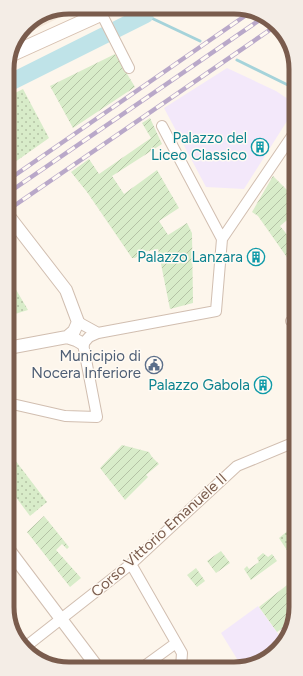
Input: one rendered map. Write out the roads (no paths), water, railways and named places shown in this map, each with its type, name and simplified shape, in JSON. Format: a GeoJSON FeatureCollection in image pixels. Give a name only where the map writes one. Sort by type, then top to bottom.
{"type":"FeatureCollection","features":[{"type":"Feature","properties":{"kind":"main road"},"geometry":{"type":"LineString","coordinates":[[21,44],[84,14]]}},
{"type":"Feature","properties":{"kind":"main road"},"geometry":{"type":"LineString","coordinates":[[17,52],[98,14]]}},
{"type":"Feature","properties":{"kind":"street"},"geometry":{"type":"LineString","coordinates":[[102,14],[114,41],[129,68]]}},
{"type":"Feature","properties":{"kind":"street"},"geometry":{"type":"LineString","coordinates":[[162,126],[222,239]]}},
{"type":"Feature","properties":{"kind":"street"},"geometry":{"type":"LineString","coordinates":[[83,344],[89,337],[98,333],[216,311],[222,239],[289,139]]}},
{"type":"Feature","properties":{"kind":"street"},"geometry":{"type":"LineString","coordinates":[[14,223],[66,290],[78,322],[87,329],[98,333]]}},
{"type":"Feature","properties":{"kind":"street"},"geometry":{"type":"LineString","coordinates":[[67,338],[74,331],[78,322]]}},
{"type":"Feature","properties":{"kind":"street"},"geometry":{"type":"LineString","coordinates":[[14,347],[67,338],[76,340],[83,344],[97,417],[65,416],[14,404]]}},
{"type":"Feature","properties":{"kind":"street","name":"Corso Vittorio Emanuele II"},"geometry":{"type":"LineString","coordinates":[[29,644],[131,564],[237,466],[289,444]]}},
{"type":"Feature","properties":{"kind":"street"},"geometry":{"type":"LineString","coordinates":[[14,557],[94,662]]}},
{"type":"Feature","properties":{"kind":"street"},"geometry":{"type":"LineString","coordinates":[[131,564],[182,653],[181,662]]}},
{"type":"Feature","properties":{"kind":"street"},"geometry":{"type":"LineString","coordinates":[[150,662],[176,643]]}},
{"type":"Feature","properties":{"kind":"waterway"},"geometry":{"type":"LineString","coordinates":[[145,15],[200,41]]}},
{"type":"Feature","properties":{"kind":"waterway"},"geometry":{"type":"LineString","coordinates":[[14,80],[145,15]]}},
{"type":"Feature","properties":{"kind":"waterway"},"geometry":{"type":"LineString","coordinates":[[237,60],[289,86]]}},
{"type":"Feature","properties":{"kind":"railway"},"geometry":{"type":"LineString","coordinates":[[14,176],[246,15]]}},
{"type":"Feature","properties":{"kind":"railway"},"geometry":{"type":"LineString","coordinates":[[14,189],[259,20]]}},
{"type":"Feature","properties":{"kind":"railway"},"geometry":{"type":"LineString","coordinates":[[14,206],[271,29]]}},
{"type":"Feature","properties":{"kind":"place","name":"Palazzo del Liceo Classico"},"geometry":{"type":"Point","coordinates":[260,147]}},
{"type":"Feature","properties":{"kind":"place","name":"Palazzo Lanzara"},"geometry":{"type":"Point","coordinates":[256,257]}},
{"type":"Feature","properties":{"kind":"place","name":"Municipio di Nocera Inferiore"},"geometry":{"type":"Point","coordinates":[154,365]}},
{"type":"Feature","properties":{"kind":"place","name":"Palazzo Gabola"},"geometry":{"type":"Point","coordinates":[263,385]}}]}
